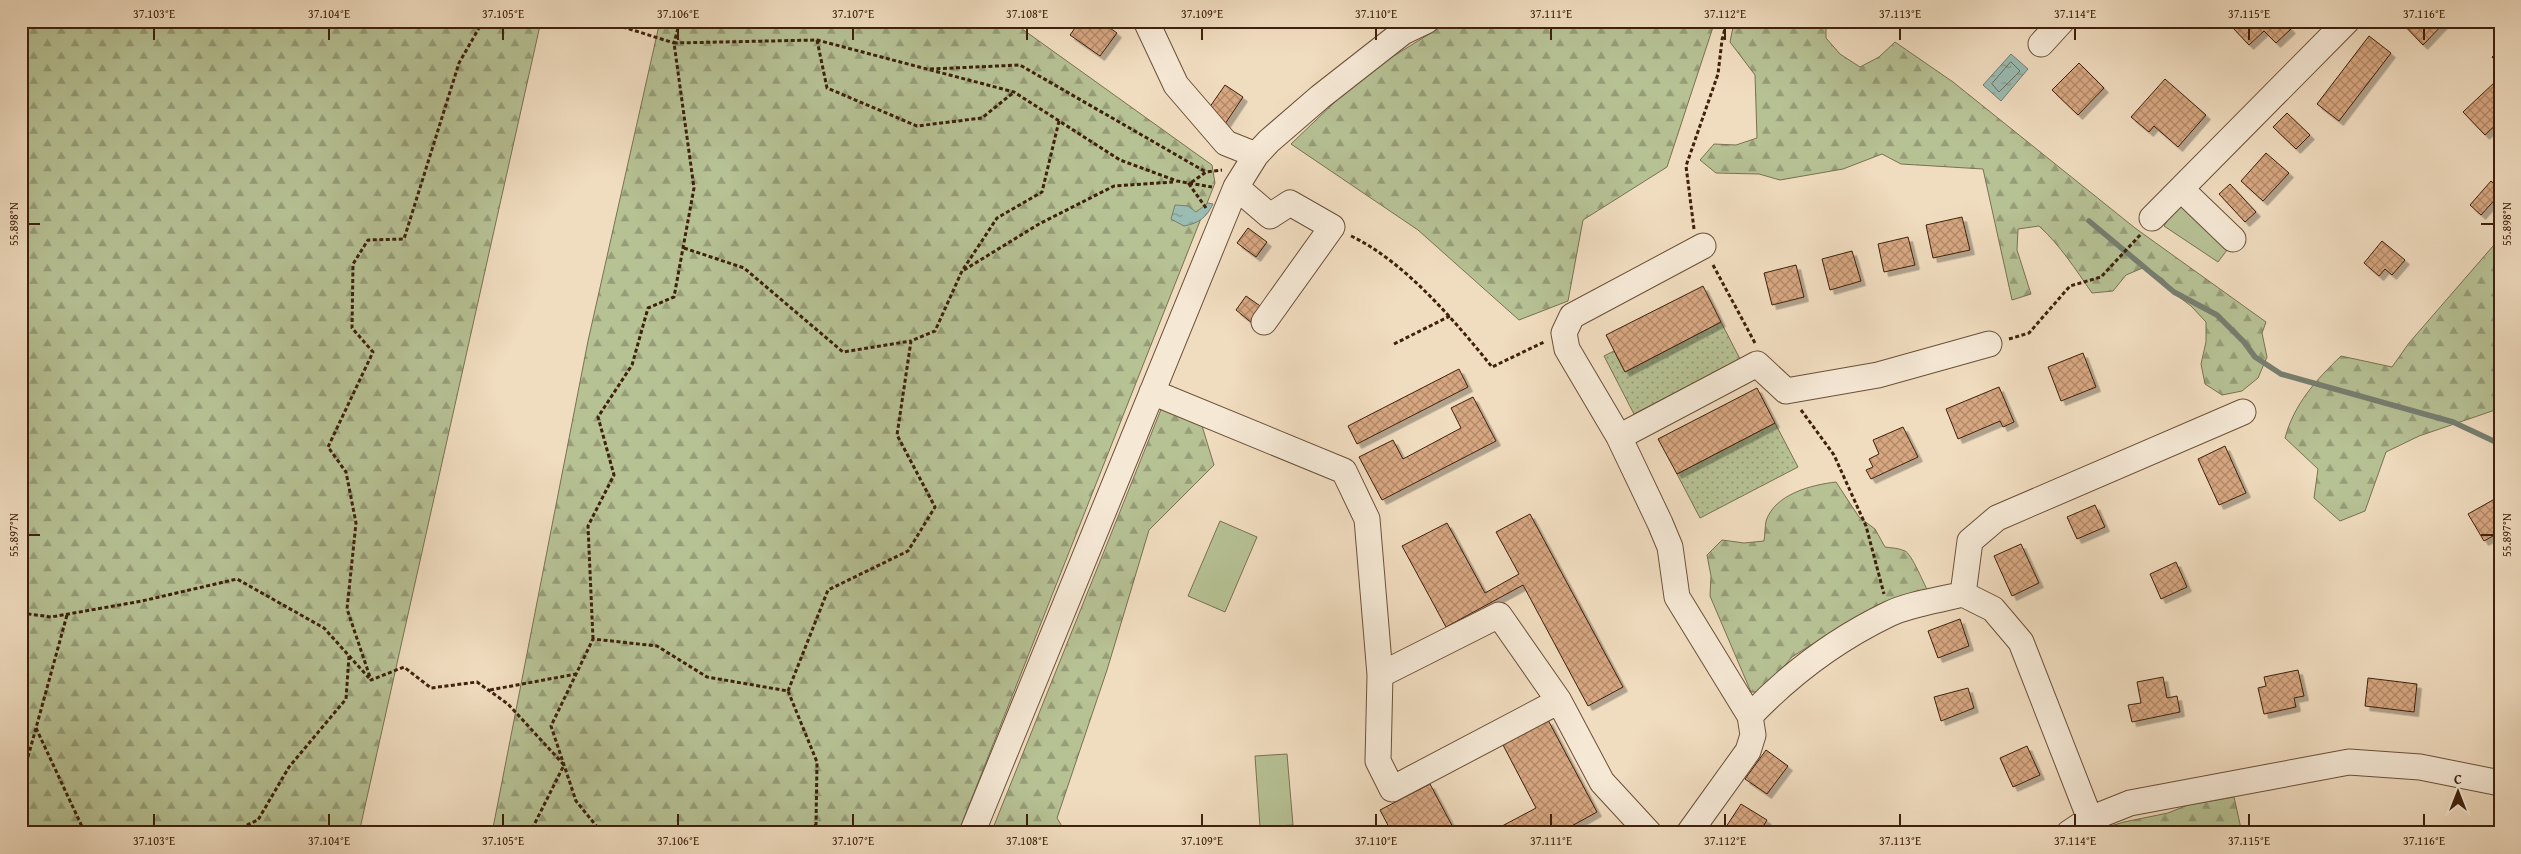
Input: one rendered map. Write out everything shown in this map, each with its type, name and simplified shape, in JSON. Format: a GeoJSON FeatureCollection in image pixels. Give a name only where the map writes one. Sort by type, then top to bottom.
{"type":"FeatureCollection","features":[{"type":"Feature","properties":{"kind":"street"},"geometry":{"type":"LineString","coordinates":[[1146,21],[1176,85],[1226,144],[1256,155]]}},
{"type":"Feature","properties":{"kind":"street"},"geometry":{"type":"LineString","coordinates":[[972,833],[1236,187],[1256,155],[1269,141],[1320,97],[1403,32],[1426,21]]}},
{"type":"Feature","properties":{"kind":"street"},"geometry":{"type":"LineString","coordinates":[[2041,44],[2062,21]]}},
{"type":"Feature","properties":{"kind":"street"},"geometry":{"type":"LineString","coordinates":[[2152,218],[2347,21]]}},
{"type":"Feature","properties":{"kind":"street"},"geometry":{"type":"LineString","coordinates":[[1236,187],[1270,216],[1290,203],[1332,227],[1264,322]]}},
{"type":"Feature","properties":{"kind":"street"},"geometry":{"type":"LineString","coordinates":[[2181,188],[2233,238]]}},
{"type":"Feature","properties":{"kind":"street"},"geometry":{"type":"LineString","coordinates":[[1689,833],[1748,751],[1753,735],[1750,716],[1677,597],[1670,547],[1660,523],[1619,437],[1566,349],[1564,333],[1572,316],[1703,246]]}},
{"type":"Feature","properties":{"kind":"street"},"geometry":{"type":"LineString","coordinates":[[1619,437],[1757,364],[1786,391],[1878,375],[1989,344]]}},
{"type":"Feature","properties":{"kind":"street"},"geometry":{"type":"LineString","coordinates":[[1152,392],[1344,471],[1367,519],[1380,675],[1378,761],[1392,789],[1559,701]]}},
{"type":"Feature","properties":{"kind":"street"},"geometry":{"type":"LineString","coordinates":[[1963,594],[1970,541],[1997,518],[2243,412]]}},
{"type":"Feature","properties":{"kind":"street"},"geometry":{"type":"LineString","coordinates":[[1750,716],[1769,696],[1816,658],[1890,614],[1963,594],[1993,609],[2021,642],[2090,819]]}},
{"type":"Feature","properties":{"kind":"street"},"geometry":{"type":"LineString","coordinates":[[1380,675],[1499,615],[1559,701],[1602,782],[1649,833]]}},
{"type":"Feature","properties":{"kind":"street"},"geometry":{"type":"LineString","coordinates":[[2069,833],[2090,819],[2130,803],[2349,762],[2420,767],[2500,784]]}},
{"type":"Feature","properties":{"kind":"path"},"geometry":{"type":"LineString","coordinates":[[371,680],[347,609],[356,522],[346,472],[328,447],[373,352],[352,328],[353,264],[368,240],[404,239],[458,63],[483,21]]}},
{"type":"Feature","properties":{"kind":"path"},"geometry":{"type":"LineString","coordinates":[[604,21],[674,43],[818,40],[1014,92],[1120,160],[1176,181],[1206,187],[1236,187]]}},
{"type":"Feature","properties":{"kind":"path"},"geometry":{"type":"LineString","coordinates":[[602,833],[576,801],[550,726],[593,639],[588,526],[614,475],[598,417],[632,365],[648,308],[674,297],[684,248],[694,188],[674,43],[680,21]]}},
{"type":"Feature","properties":{"kind":"path"},"geometry":{"type":"LineString","coordinates":[[1727,21],[1722,40],[1718,74],[1686,166],[1694,229],[1755,342],[1757,364]]}},
{"type":"Feature","properties":{"kind":"path"},"geometry":{"type":"LineString","coordinates":[[818,40],[827,88],[918,126],[982,118],[1014,92]]}},
{"type":"Feature","properties":{"kind":"path"},"geometry":{"type":"LineString","coordinates":[[926,69],[1020,65],[1206,172]]}},
{"type":"Feature","properties":{"kind":"path"},"geometry":{"type":"LineString","coordinates":[[684,248],[744,268],[843,352],[911,341],[935,332],[962,271],[997,218],[1042,192],[1059,121]]}},
{"type":"Feature","properties":{"kind":"path"},"geometry":{"type":"LineString","coordinates":[[962,271],[1039,224],[1114,186],[1176,181]]}},
{"type":"Feature","properties":{"kind":"path"},"geometry":{"type":"LineString","coordinates":[[1189,184],[1202,205]]}},
{"type":"Feature","properties":{"kind":"path"},"geometry":{"type":"LineString","coordinates":[[1989,344],[2029,333],[2070,286],[2101,277],[2141,235],[2152,218]]}},
{"type":"Feature","properties":{"kind":"path"},"geometry":{"type":"LineString","coordinates":[[1332,227],[1374,247],[1450,316],[1492,366],[1564,333]]}},
{"type":"Feature","properties":{"kind":"path"},"geometry":{"type":"LineString","coordinates":[[1394,344],[1450,316]]}},
{"type":"Feature","properties":{"kind":"path"},"geometry":{"type":"LineString","coordinates":[[804,833],[816,824],[818,762],[788,691],[828,590],[908,551],[935,507],[896,435],[911,341]]}},
{"type":"Feature","properties":{"kind":"path"},"geometry":{"type":"LineString","coordinates":[[1786,391],[1834,455],[1866,526],[1890,614]]}},
{"type":"Feature","properties":{"kind":"path"},"geometry":{"type":"LineString","coordinates":[[21,613],[52,617],[237,579],[324,628],[371,680]]}},
{"type":"Feature","properties":{"kind":"path"},"geometry":{"type":"LineString","coordinates":[[21,775],[25,768],[67,614]]}},
{"type":"Feature","properties":{"kind":"path"},"geometry":{"type":"LineString","coordinates":[[593,639],[656,646],[707,677],[788,691]]}},
{"type":"Feature","properties":{"kind":"path"},"geometry":{"type":"LineString","coordinates":[[229,833],[258,820],[289,767],[346,699],[349,656]]}},
{"type":"Feature","properties":{"kind":"path"},"geometry":{"type":"LineString","coordinates":[[371,680],[404,667],[432,688],[477,682],[508,704],[564,765]]}},
{"type":"Feature","properties":{"kind":"path"},"geometry":{"type":"LineString","coordinates":[[490,691],[576,674]]}},
{"type":"Feature","properties":{"kind":"path"},"geometry":{"type":"LineString","coordinates":[[36,728],[85,833]]}},
{"type":"Feature","properties":{"kind":"path"},"geometry":{"type":"LineString","coordinates":[[530,833],[564,765]]}},
{"type":"Feature","properties":{"kind":"green space"},"geometry":{"type":"Polygon","coordinates":[[[21,21],[541,21],[359,833],[21,833],[21,21]]]}},
{"type":"Feature","properties":{"kind":"green space"},"geometry":{"type":"Polygon","coordinates":[[[660,21],[1011,21],[1212,165],[1215,183],[958,833],[492,833],[588,341],[660,21]]]}},
{"type":"Feature","properties":{"kind":"green space"},"geometry":{"type":"Polygon","coordinates":[[[1458,21],[1715,21],[1667,167],[1583,220],[1568,301],[1519,320],[1418,230],[1291,144],[1363,75],[1447,23],[1458,21]]]}},
{"type":"Feature","properties":{"kind":"green space"},"geometry":{"type":"Polygon","coordinates":[[[1826,21],[1826,38],[1840,54],[1860,67],[1879,57],[1895,42],[1953,82],[2135,228],[2266,322],[2262,333],[2267,357],[2258,378],[2242,391],[2222,395],[2205,384],[2201,364],[2206,342],[2206,322],[2191,306],[2175,294],[2163,279],[2145,267],[2126,275],[2113,291],[2092,293],[2061,249],[2039,226],[2018,229],[2017,250],[2031,294],[2012,300],[1983,169],[1901,164],[1882,154],[1843,169],[1780,180],[1759,174],[1716,173],[1700,160],[1714,144],[1736,145],[1757,138],[1755,75],[1730,42],[1734,22],[1826,21]]]}},
{"type":"Feature","properties":{"kind":"green space"},"geometry":{"type":"Polygon","coordinates":[[[2180,202],[2233,242],[2218,262],[2164,226],[2180,202]]]}},
{"type":"Feature","properties":{"kind":"green space"},"geometry":{"type":"Polygon","coordinates":[[[2500,238],[2500,413],[2495,410],[2419,436],[2386,452],[2365,511],[2340,521],[2314,498],[2318,469],[2285,438],[2300,403],[2323,374],[2341,356],[2392,367],[2409,343],[2500,238]]]}},
{"type":"Feature","properties":{"kind":"green space"},"geometry":{"type":"Polygon","coordinates":[[[1721,322],[1740,359],[1634,414],[1604,356],[1614,351],[1625,372],[1721,322]]]}},
{"type":"Feature","properties":{"kind":"green space"},"geometry":{"type":"Polygon","coordinates":[[[1166,397],[1195,403],[1214,465],[1149,530],[1107,670],[1057,818],[1066,833],[991,833],[1166,397]]]}},
{"type":"Feature","properties":{"kind":"green space"},"geometry":{"type":"Polygon","coordinates":[[[1775,423],[1798,467],[1700,518],[1677,474],[1775,423]]]}},
{"type":"Feature","properties":{"kind":"green space"},"geometry":{"type":"Polygon","coordinates":[[[1836,482],[1859,517],[1875,529],[1885,547],[1900,549],[1908,553],[1930,595],[1848,624],[1792,657],[1762,692],[1751,692],[1710,596],[1711,576],[1707,555],[1722,540],[1744,543],[1764,541],[1766,521],[1777,504],[1795,492],[1836,482]]]}},
{"type":"Feature","properties":{"kind":"green space"},"geometry":{"type":"Polygon","coordinates":[[[1220,521],[1257,537],[1225,612],[1188,596],[1220,521]]]}},
{"type":"Feature","properties":{"kind":"green space"},"geometry":{"type":"Polygon","coordinates":[[[1287,754],[1293,825],[1260,827],[1255,756],[1287,754]]]}},
{"type":"Feature","properties":{"kind":"green space"},"geometry":{"type":"Polygon","coordinates":[[[2234,797],[2242,833],[2098,833],[2104,828],[2168,813],[2188,805],[2234,797]]]}},
{"type":"Feature","properties":{"kind":"water"},"geometry":{"type":"Polygon","coordinates":[[[2011,54],[2028,69],[2001,101],[1983,85],[2011,54]]]}},
{"type":"Feature","properties":{"kind":"water"},"geometry":{"type":"Polygon","coordinates":[[[1208,203],[1213,204],[1208,213],[1194,223],[1184,226],[1171,219],[1175,205],[1188,206],[1196,212],[1208,203]]]}},
{"type":"Feature","properties":{"kind":"building"},"geometry":{"type":"Polygon","coordinates":[[[1080,21],[1100,21],[1117,33],[1100,56],[1070,35],[1080,21]]]}},
{"type":"Feature","properties":{"kind":"building"},"geometry":{"type":"Polygon","coordinates":[[[2237,21],[2283,21],[2291,29],[2276,43],[2264,31],[2249,45],[2232,27],[2237,21]]]}},
{"type":"Feature","properties":{"kind":"building"},"geometry":{"type":"Polygon","coordinates":[[[2400,21],[2446,21],[2423,45],[2400,21]]]}},
{"type":"Feature","properties":{"kind":"building"},"geometry":{"type":"Polygon","coordinates":[[[2369,36],[2391,53],[2339,121],[2317,104],[2369,36]]]}},
{"type":"Feature","properties":{"kind":"building"},"geometry":{"type":"Polygon","coordinates":[[[2500,50],[2500,66],[2492,57],[2500,50]]]}},
{"type":"Feature","properties":{"kind":"building"},"geometry":{"type":"Polygon","coordinates":[[[2079,63],[2104,88],[2078,115],[2052,90],[2079,63]]]}},
{"type":"Feature","properties":{"kind":"building"},"geometry":{"type":"Polygon","coordinates":[[[2165,79],[2206,115],[2178,147],[2154,126],[2149,132],[2131,117],[2165,79]]]}},
{"type":"Feature","properties":{"kind":"building"},"geometry":{"type":"Polygon","coordinates":[[[2496,81],[2500,85],[2500,121],[2485,135],[2463,112],[2496,81]]]}},
{"type":"Feature","properties":{"kind":"building"},"geometry":{"type":"Polygon","coordinates":[[[1225,85],[1243,97],[1225,124],[1207,111],[1225,85]]]}},
{"type":"Feature","properties":{"kind":"building"},"geometry":{"type":"Polygon","coordinates":[[[2287,113],[2310,135],[2296,149],[2273,127],[2287,113]]]}},
{"type":"Feature","properties":{"kind":"building"},"geometry":{"type":"Polygon","coordinates":[[[2266,153],[2289,173],[2263,201],[2241,181],[2266,153]]]}},
{"type":"Feature","properties":{"kind":"building"},"geometry":{"type":"Polygon","coordinates":[[[2491,181],[2500,189],[2500,194],[2481,215],[2470,205],[2491,181]]]}},
{"type":"Feature","properties":{"kind":"building"},"geometry":{"type":"Polygon","coordinates":[[[2230,184],[2256,212],[2245,222],[2219,194],[2230,184]]]}},
{"type":"Feature","properties":{"kind":"building"},"geometry":{"type":"Polygon","coordinates":[[[1962,217],[1970,250],[1933,258],[1926,225],[1962,217]]]}},
{"type":"Feature","properties":{"kind":"building"},"geometry":{"type":"Polygon","coordinates":[[[1248,228],[1267,242],[1256,257],[1237,243],[1248,228]]]}},
{"type":"Feature","properties":{"kind":"building"},"geometry":{"type":"Polygon","coordinates":[[[1908,237],[1915,265],[1884,272],[1878,244],[1908,237]]]}},
{"type":"Feature","properties":{"kind":"building"},"geometry":{"type":"Polygon","coordinates":[[[2382,241],[2405,260],[2392,275],[2385,269],[2379,276],[2364,263],[2382,241]]]}},
{"type":"Feature","properties":{"kind":"building"},"geometry":{"type":"Polygon","coordinates":[[[1852,251],[1861,281],[1830,290],[1822,259],[1852,251]]]}},
{"type":"Feature","properties":{"kind":"building"},"geometry":{"type":"Polygon","coordinates":[[[1796,265],[1804,297],[1772,305],[1764,273],[1796,265]]]}},
{"type":"Feature","properties":{"kind":"building"},"geometry":{"type":"Polygon","coordinates":[[[1703,286],[1721,322],[1625,372],[1606,335],[1703,286]]]}},
{"type":"Feature","properties":{"kind":"building"},"geometry":{"type":"Polygon","coordinates":[[[1246,296],[1263,308],[1252,323],[1236,310],[1246,296]]]}},
{"type":"Feature","properties":{"kind":"building"},"geometry":{"type":"Polygon","coordinates":[[[2083,353],[2096,387],[2061,401],[2048,367],[2083,353]]]}},
{"type":"Feature","properties":{"kind":"building"},"geometry":{"type":"Polygon","coordinates":[[[1459,369],[1468,387],[1357,444],[1348,426],[1459,369]]]}},
{"type":"Feature","properties":{"kind":"building"},"geometry":{"type":"Polygon","coordinates":[[[1999,387],[2014,422],[2003,427],[2000,421],[1958,439],[1946,409],[1999,387]]]}},
{"type":"Feature","properties":{"kind":"building"},"geometry":{"type":"Polygon","coordinates":[[[1757,388],[1775,423],[1677,474],[1658,439],[1757,388]]]}},
{"type":"Feature","properties":{"kind":"building"},"geometry":{"type":"Polygon","coordinates":[[[1473,397],[1496,441],[1382,500],[1359,457],[1393,440],[1403,459],[1461,428],[1451,408],[1473,397]]]}},
{"type":"Feature","properties":{"kind":"building"},"geometry":{"type":"Polygon","coordinates":[[[1903,427],[1918,457],[1871,479],[1866,470],[1873,467],[1869,459],[1879,454],[1873,440],[1903,427]]]}},
{"type":"Feature","properties":{"kind":"building"},"geometry":{"type":"Polygon","coordinates":[[[2225,446],[2246,493],[2219,505],[2198,459],[2225,446]]]}},
{"type":"Feature","properties":{"kind":"building"},"geometry":{"type":"Polygon","coordinates":[[[2500,496],[2500,532],[2484,541],[2468,514],[2500,496]]]}},
{"type":"Feature","properties":{"kind":"building"},"geometry":{"type":"Polygon","coordinates":[[[2095,505],[2105,527],[2077,539],[2067,517],[2095,505]]]}},
{"type":"Feature","properties":{"kind":"building"},"geometry":{"type":"Polygon","coordinates":[[[1530,514],[1623,687],[1588,706],[1523,585],[1446,627],[1402,546],[1447,523],[1485,593],[1519,574],[1496,532],[1530,514]]]}},
{"type":"Feature","properties":{"kind":"building"},"geometry":{"type":"Polygon","coordinates":[[[2021,544],[2039,583],[2012,596],[1994,556],[2021,544]]]}},
{"type":"Feature","properties":{"kind":"building"},"geometry":{"type":"Polygon","coordinates":[[[2176,562],[2187,587],[2161,599],[2150,574],[2176,562]]]}},
{"type":"Feature","properties":{"kind":"building"},"geometry":{"type":"Polygon","coordinates":[[[1960,619],[1969,646],[1938,658],[1928,631],[1960,619]]]}},
{"type":"Feature","properties":{"kind":"building"},"geometry":{"type":"Polygon","coordinates":[[[2298,670],[2304,696],[2294,698],[2296,707],[2264,714],[2258,688],[2266,686],[2264,677],[2298,670]]]}},
{"type":"Feature","properties":{"kind":"building"},"geometry":{"type":"Polygon","coordinates":[[[2163,677],[2167,698],[2177,696],[2180,712],[2132,722],[2128,705],[2141,703],[2137,682],[2163,677]]]}},
{"type":"Feature","properties":{"kind":"building"},"geometry":{"type":"Polygon","coordinates":[[[2368,678],[2417,684],[2414,712],[2365,706],[2368,678]]]}},
{"type":"Feature","properties":{"kind":"building"},"geometry":{"type":"Polygon","coordinates":[[[1968,688],[1974,708],[1941,721],[1934,697],[1968,688]]]}},
{"type":"Feature","properties":{"kind":"building"},"geometry":{"type":"Polygon","coordinates":[[[1548,720],[1597,812],[1559,833],[1489,833],[1536,808],[1503,745],[1548,720]]]}},
{"type":"Feature","properties":{"kind":"building"},"geometry":{"type":"Polygon","coordinates":[[[2027,746],[2040,775],[2013,787],[2000,758],[2027,746]]]}},
{"type":"Feature","properties":{"kind":"building"},"geometry":{"type":"Polygon","coordinates":[[[1766,750],[1788,766],[1767,794],[1745,779],[1766,750]]]}},
{"type":"Feature","properties":{"kind":"building"},"geometry":{"type":"Polygon","coordinates":[[[1430,784],[1456,833],[1392,833],[1380,810],[1430,784]]]}},
{"type":"Feature","properties":{"kind":"building"},"geometry":{"type":"Polygon","coordinates":[[[1741,804],[1767,820],[1759,833],[1722,833],[1741,804]]]}},
{"type":"Feature","properties":{"kind":"waterway"},"geometry":{"type":"LineString","coordinates":[[2089,221],[2174,292],[2217,315],[2244,342],[2255,357],[2281,374],[2453,422],[2500,444]]}}]}
